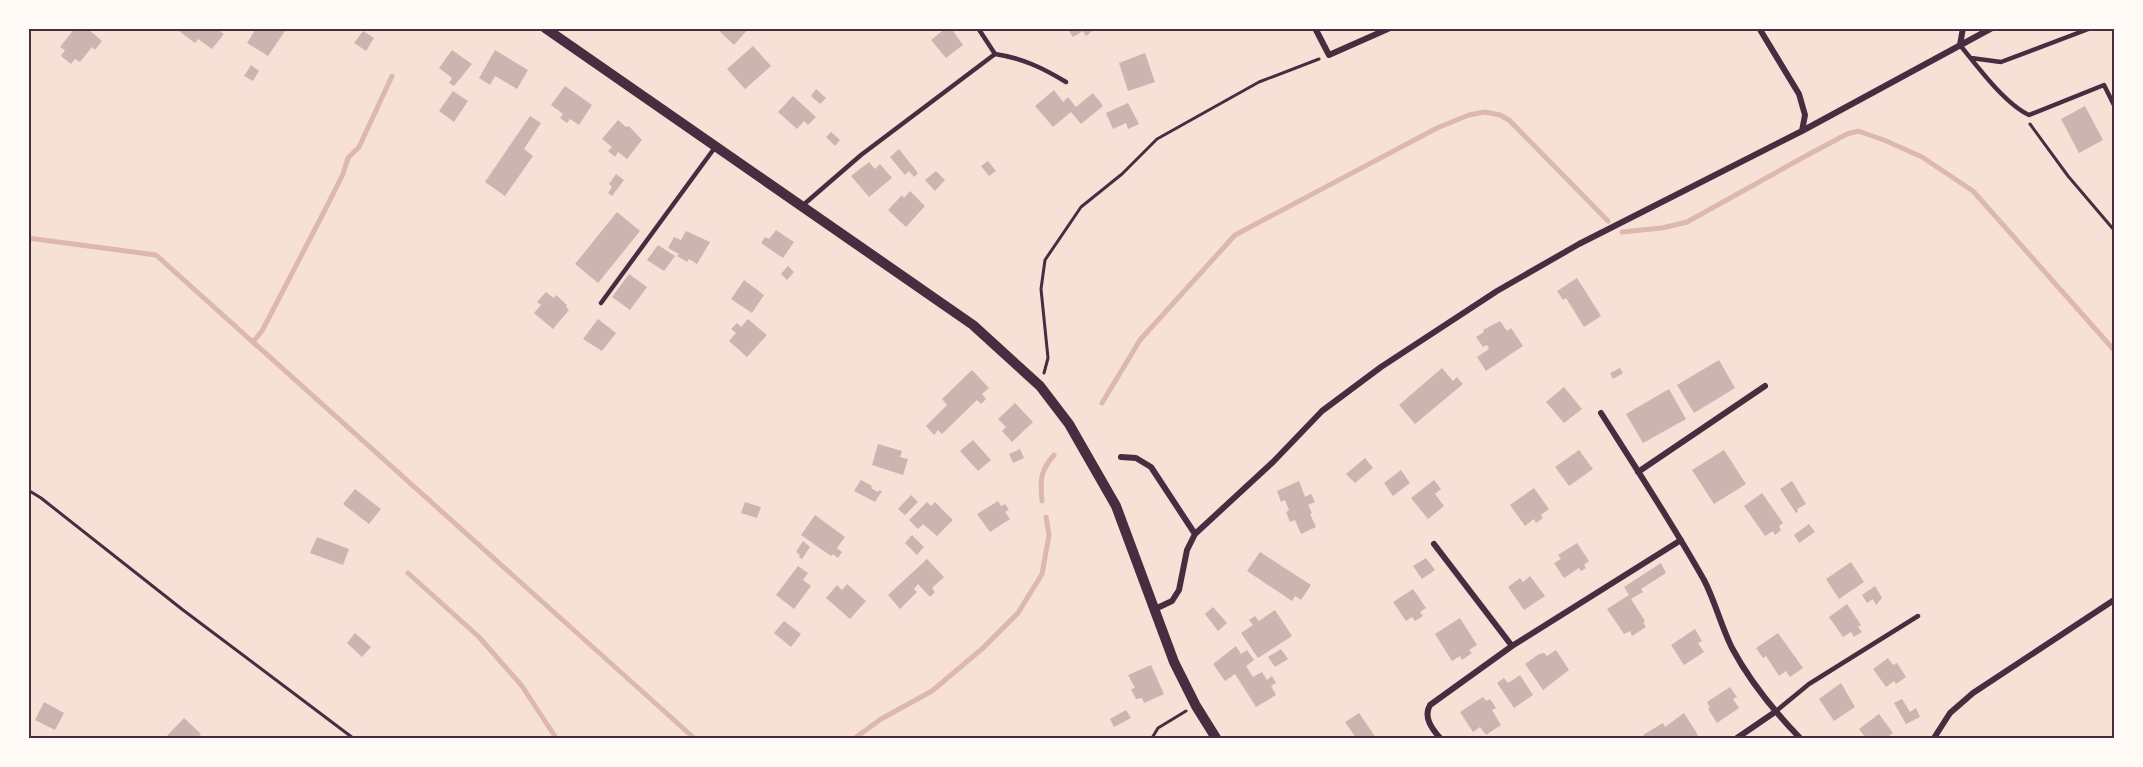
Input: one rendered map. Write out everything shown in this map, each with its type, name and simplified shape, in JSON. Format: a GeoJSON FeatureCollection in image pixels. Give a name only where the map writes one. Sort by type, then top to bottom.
{"type":"FeatureCollection","features":[{"type":"Feature","properties":{"kind":"street"},"geometry":{"type":"LineString","coordinates":[[545,28],[973,325],[1040,386],[1069,424],[1116,506],[1174,662],[1196,706],[1216,738]]}},
{"type":"Feature","properties":{"kind":"street"},"geometry":{"type":"LineString","coordinates":[[1315,28],[1329,55],[1390,28]]}},
{"type":"Feature","properties":{"kind":"street"},"geometry":{"type":"LineString","coordinates":[[1759,28],[1799,94],[1804,115],[1802,131]]}},
{"type":"Feature","properties":{"kind":"street"},"geometry":{"type":"LineString","coordinates":[[1960,45],[1963,28]]}},
{"type":"Feature","properties":{"kind":"street"},"geometry":{"type":"LineString","coordinates":[[1155,609],[1172,601],[1179,590],[1187,550],[1195,534],[1273,462],[1322,411],[1381,367],[1497,291],[1579,244],[1802,131],[1992,28]]}},
{"type":"Feature","properties":{"kind":"street"},"geometry":{"type":"LineString","coordinates":[[1638,472],[1765,386]]}},
{"type":"Feature","properties":{"kind":"street"},"geometry":{"type":"LineString","coordinates":[[1601,413],[1706,584],[1733,649],[1754,686],[1800,738]]}},
{"type":"Feature","properties":{"kind":"street"},"geometry":{"type":"LineString","coordinates":[[1121,457],[1136,458],[1151,467],[1195,534]]}},
{"type":"Feature","properties":{"kind":"street"},"geometry":{"type":"LineString","coordinates":[[1440,738],[1428,719],[1427,710],[1430,705],[1512,646],[1681,540]]}},
{"type":"Feature","properties":{"kind":"street"},"geometry":{"type":"LineString","coordinates":[[1434,544],[1512,646]]}},
{"type":"Feature","properties":{"kind":"street"},"geometry":{"type":"LineString","coordinates":[[1934,738],[1950,713],[1973,693],[2115,600]]}},
{"type":"Feature","properties":{"kind":"street"},"geometry":{"type":"LineString","coordinates":[[1737,738],[1775,712]]}},
{"type":"Feature","properties":{"kind":"lane"},"geometry":{"type":"LineString","coordinates":[[978,28],[995,54]]}},
{"type":"Feature","properties":{"kind":"lane"},"geometry":{"type":"LineString","coordinates":[[1970,57],[2001,62],[2091,28]]}},
{"type":"Feature","properties":{"kind":"lane"},"geometry":{"type":"LineString","coordinates":[[1960,45],[1992,84],[2022,112],[2029,115],[2104,86],[2115,105]]}},
{"type":"Feature","properties":{"kind":"lane"},"geometry":{"type":"LineString","coordinates":[[802,206],[861,155],[995,54],[1015,57],[1044,68],[1066,82]]}},
{"type":"Feature","properties":{"kind":"lane"},"geometry":{"type":"LineString","coordinates":[[601,303],[716,146]]}},
{"type":"Feature","properties":{"kind":"lane"},"geometry":{"type":"LineString","coordinates":[[1775,712],[1809,684],[1918,616]]}},
{"type":"Feature","properties":{"kind":"path"},"geometry":{"type":"LineString","coordinates":[[1040,386],[1048,358],[1041,289],[1046,260],[1081,207],[1122,174],[1157,139],[1259,82],[1329,55]]}},
{"type":"Feature","properties":{"kind":"path"},"geometry":{"type":"LineString","coordinates":[[2022,112],[2068,176],[2115,230]]}},
{"type":"Feature","properties":{"kind":"path"},"geometry":{"type":"LineString","coordinates":[[28,490],[353,738]]}},
{"type":"Feature","properties":{"kind":"path"},"geometry":{"type":"LineString","coordinates":[[1152,738],[1158,728],[1196,706]]}},
{"type":"Feature","properties":{"kind":"building"},"geometry":{"type":"Polygon","coordinates":[[[75,28],[87,28],[102,41],[95,50],[92,47],[80,62],[75,59],[71,64],[61,56],[65,50],[60,47],[75,28]]]}},
{"type":"Feature","properties":{"kind":"building"},"geometry":{"type":"Polygon","coordinates":[[[175,28],[216,28],[224,34],[212,49],[198,39],[195,43],[175,28]]]}},
{"type":"Feature","properties":{"kind":"building"},"geometry":{"type":"Polygon","coordinates":[[[253,28],[280,28],[285,31],[268,56],[247,43],[255,30],[253,28]]]}},
{"type":"Feature","properties":{"kind":"building"},"geometry":{"type":"Polygon","coordinates":[[[716,28],[749,28],[734,45],[716,28]]]}},
{"type":"Feature","properties":{"kind":"building"},"geometry":{"type":"Polygon","coordinates":[[[946,28],[951,28],[963,45],[946,58],[931,40],[946,28]]]}},
{"type":"Feature","properties":{"kind":"building"},"geometry":{"type":"Polygon","coordinates":[[[1067,28],[1090,28],[1092,31],[1086,36],[1083,31],[1073,37],[1067,28]]]}},
{"type":"Feature","properties":{"kind":"building"},"geometry":{"type":"Polygon","coordinates":[[[363,31],[374,38],[366,51],[354,43],[363,31]]]}},
{"type":"Feature","properties":{"kind":"building"},"geometry":{"type":"Polygon","coordinates":[[[753,46],[771,66],[745,89],[727,69],[753,46]]]}},
{"type":"Feature","properties":{"kind":"building"},"geometry":{"type":"Polygon","coordinates":[[[452,50],[472,64],[454,86],[449,83],[452,78],[439,68],[452,50]]]}},
{"type":"Feature","properties":{"kind":"building"},"geometry":{"type":"Polygon","coordinates":[[[495,50],[528,70],[517,89],[495,76],[490,85],[479,78],[495,50]]]}},
{"type":"Feature","properties":{"kind":"building"},"geometry":{"type":"Polygon","coordinates":[[[1145,53],[1155,82],[1128,91],[1119,63],[1145,53]]]}},
{"type":"Feature","properties":{"kind":"building"},"geometry":{"type":"Polygon","coordinates":[[[251,65],[259,71],[253,81],[244,76],[251,65]]]}},
{"type":"Feature","properties":{"kind":"building"},"geometry":{"type":"Polygon","coordinates":[[[565,86],[592,105],[579,125],[570,119],[567,123],[560,118],[563,114],[551,105],[565,86]]]}},
{"type":"Feature","properties":{"kind":"building"},"geometry":{"type":"Polygon","coordinates":[[[816,89],[826,98],[820,104],[811,96],[816,89]]]}},
{"type":"Feature","properties":{"kind":"building"},"geometry":{"type":"Polygon","coordinates":[[[1054,90],[1063,102],[1068,97],[1076,107],[1093,93],[1103,106],[1081,124],[1071,112],[1053,127],[1035,106],[1054,90]]]}},
{"type":"Feature","properties":{"kind":"building"},"geometry":{"type":"Polygon","coordinates":[[[453,91],[468,101],[454,122],[439,111],[453,91]]]}},
{"type":"Feature","properties":{"kind":"building"},"geometry":{"type":"Polygon","coordinates":[[[793,96],[816,117],[808,125],[804,121],[797,129],[778,112],[793,96]]]}},
{"type":"Feature","properties":{"kind":"building"},"geometry":{"type":"Polygon","coordinates":[[[1128,103],[1139,124],[1128,129],[1126,123],[1113,129],[1106,113],[1128,103]]]}},
{"type":"Feature","properties":{"kind":"building"},"geometry":{"type":"Polygon","coordinates":[[[2085,106],[2103,140],[2079,153],[2061,119],[2085,106]]]}},
{"type":"Feature","properties":{"kind":"building"},"geometry":{"type":"Polygon","coordinates":[[[530,116],[541,123],[524,149],[533,156],[505,196],[485,182],[530,116]]]}},
{"type":"Feature","properties":{"kind":"building"},"geometry":{"type":"Polygon","coordinates":[[[618,120],[626,127],[629,126],[642,140],[627,159],[618,152],[615,157],[608,151],[612,147],[602,139],[618,120]]]}},
{"type":"Feature","properties":{"kind":"building"},"geometry":{"type":"Polygon","coordinates":[[[831,132],[840,140],[835,146],[826,137],[831,132]]]}},
{"type":"Feature","properties":{"kind":"building"},"geometry":{"type":"Polygon","coordinates":[[[899,149],[918,173],[914,177],[909,171],[905,175],[890,157],[899,149]]]}},
{"type":"Feature","properties":{"kind":"building"},"geometry":{"type":"Polygon","coordinates":[[[988,161],[996,171],[989,176],[981,166],[988,161]]]}},
{"type":"Feature","properties":{"kind":"building"},"geometry":{"type":"Polygon","coordinates":[[[869,162],[875,169],[880,164],[892,178],[869,197],[851,176],[869,162]]]}},
{"type":"Feature","properties":{"kind":"building"},"geometry":{"type":"Polygon","coordinates":[[[936,171],[945,180],[935,191],[925,180],[936,171]]]}},
{"type":"Feature","properties":{"kind":"building"},"geometry":{"type":"Polygon","coordinates":[[[616,174],[624,180],[612,196],[608,193],[612,187],[609,184],[616,174]]]}},
{"type":"Feature","properties":{"kind":"building"},"geometry":{"type":"Polygon","coordinates":[[[910,191],[925,206],[906,227],[888,210],[902,195],[904,198],[910,191]]]}},
{"type":"Feature","properties":{"kind":"building"},"geometry":{"type":"Polygon","coordinates":[[[617,212],[640,231],[598,283],[575,264],[617,212]]]}},
{"type":"Feature","properties":{"kind":"building"},"geometry":{"type":"Polygon","coordinates":[[[776,230],[794,242],[783,258],[761,243],[765,237],[769,239],[776,230]]]}},
{"type":"Feature","properties":{"kind":"building"},"geometry":{"type":"Polygon","coordinates":[[[686,231],[710,242],[697,264],[689,259],[687,262],[668,248],[674,237],[681,240],[686,231]]]}},
{"type":"Feature","properties":{"kind":"building"},"geometry":{"type":"Polygon","coordinates":[[[658,245],[675,256],[664,271],[647,260],[658,245]]]}},
{"type":"Feature","properties":{"kind":"building"},"geometry":{"type":"Polygon","coordinates":[[[788,266],[794,272],[787,280],[781,274],[788,266]]]}},
{"type":"Feature","properties":{"kind":"building"},"geometry":{"type":"Polygon","coordinates":[[[629,274],[647,287],[630,310],[612,297],[629,274]]]}},
{"type":"Feature","properties":{"kind":"building"},"geometry":{"type":"Polygon","coordinates":[[[1577,278],[1601,316],[1584,327],[1566,298],[1563,300],[1557,291],[1577,278]]]}},
{"type":"Feature","properties":{"kind":"building"},"geometry":{"type":"Polygon","coordinates":[[[744,280],[764,295],[752,313],[731,299],[744,280]]]}},
{"type":"Feature","properties":{"kind":"building"},"geometry":{"type":"Polygon","coordinates":[[[546,292],[554,298],[556,295],[569,310],[553,329],[534,313],[541,305],[537,302],[546,292]]]}},
{"type":"Feature","properties":{"kind":"building"},"geometry":{"type":"Polygon","coordinates":[[[598,319],[616,333],[602,351],[583,339],[598,319]]]}},
{"type":"Feature","properties":{"kind":"building"},"geometry":{"type":"Polygon","coordinates":[[[748,319],[767,335],[747,357],[729,341],[736,333],[731,329],[737,323],[741,327],[748,319]]]}},
{"type":"Feature","properties":{"kind":"building"},"geometry":{"type":"Polygon","coordinates":[[[1500,321],[1507,331],[1511,328],[1523,346],[1486,371],[1477,357],[1489,349],[1487,345],[1483,347],[1476,337],[1484,332],[1483,330],[1500,321]]]}},
{"type":"Feature","properties":{"kind":"building"},"geometry":{"type":"Polygon","coordinates":[[[1719,360],[1735,388],[1694,413],[1677,385],[1719,360]]]}},
{"type":"Feature","properties":{"kind":"building"},"geometry":{"type":"Polygon","coordinates":[[[1442,368],[1453,381],[1457,377],[1463,384],[1415,424],[1399,405],[1442,368]]]}},
{"type":"Feature","properties":{"kind":"building"},"geometry":{"type":"Polygon","coordinates":[[[1620,368],[1623,373],[1613,379],[1610,373],[1620,368]]]}},
{"type":"Feature","properties":{"kind":"building"},"geometry":{"type":"Polygon","coordinates":[[[972,370],[989,388],[982,394],[986,399],[981,404],[977,400],[942,434],[938,430],[934,435],[926,426],[947,405],[942,399],[972,370]]]}},
{"type":"Feature","properties":{"kind":"building"},"geometry":{"type":"Polygon","coordinates":[[[1564,387],[1582,409],[1564,423],[1546,402],[1564,387]]]}},
{"type":"Feature","properties":{"kind":"building"},"geometry":{"type":"Polygon","coordinates":[[[1669,389],[1686,419],[1643,443],[1626,414],[1669,389]]]}},
{"type":"Feature","properties":{"kind":"building"},"geometry":{"type":"Polygon","coordinates":[[[1015,403],[1033,422],[1012,442],[1002,431],[1006,427],[998,419],[1015,403]]]}},
{"type":"Feature","properties":{"kind":"building"},"geometry":{"type":"Polygon","coordinates":[[[973,440],[991,460],[978,471],[960,451],[973,440]]]}},
{"type":"Feature","properties":{"kind":"building"},"geometry":{"type":"Polygon","coordinates":[[[878,444],[902,451],[900,457],[908,459],[903,475],[872,465],[878,444]]]}},
{"type":"Feature","properties":{"kind":"building"},"geometry":{"type":"Polygon","coordinates":[[[1020,449],[1024,458],[1013,463],[1009,454],[1020,449]]]}},
{"type":"Feature","properties":{"kind":"building"},"geometry":{"type":"Polygon","coordinates":[[[1579,450],[1593,469],[1569,486],[1555,467],[1579,450]]]}},
{"type":"Feature","properties":{"kind":"building"},"geometry":{"type":"Polygon","coordinates":[[[1724,450],[1746,484],[1714,504],[1692,470],[1724,450]]]}},
{"type":"Feature","properties":{"kind":"building"},"geometry":{"type":"Polygon","coordinates":[[[1365,458],[1373,468],[1355,483],[1346,474],[1365,458]]]}},
{"type":"Feature","properties":{"kind":"building"},"geometry":{"type":"Polygon","coordinates":[[[1401,470],[1410,483],[1393,496],[1384,483],[1401,470]]]}},
{"type":"Feature","properties":{"kind":"building"},"geometry":{"type":"Polygon","coordinates":[[[861,480],[878,492],[882,491],[875,502],[854,491],[861,480]]]}},
{"type":"Feature","properties":{"kind":"building"},"geometry":{"type":"Polygon","coordinates":[[[1434,480],[1441,489],[1435,494],[1444,506],[1428,519],[1411,498],[1434,480]]]}},
{"type":"Feature","properties":{"kind":"building"},"geometry":{"type":"Polygon","coordinates":[[[1299,481],[1305,497],[1311,494],[1315,502],[1308,505],[1316,527],[1301,534],[1295,520],[1290,522],[1285,500],[1281,502],[1277,491],[1299,481]]]}},
{"type":"Feature","properties":{"kind":"building"},"geometry":{"type":"Polygon","coordinates":[[[1792,481],[1806,504],[1797,509],[1796,513],[1780,489],[1792,481]]]}},
{"type":"Feature","properties":{"kind":"building"},"geometry":{"type":"Polygon","coordinates":[[[1534,488],[1549,509],[1536,523],[1534,519],[1525,526],[1510,505],[1534,488]]]}},
{"type":"Feature","properties":{"kind":"building"},"geometry":{"type":"Polygon","coordinates":[[[355,489],[381,509],[369,524],[343,504],[355,489]]]}},
{"type":"Feature","properties":{"kind":"building"},"geometry":{"type":"Polygon","coordinates":[[[1762,493],[1783,523],[1779,526],[1781,530],[1775,535],[1773,531],[1765,536],[1744,506],[1762,493]]]}},
{"type":"Feature","properties":{"kind":"building"},"geometry":{"type":"Polygon","coordinates":[[[911,495],[918,502],[905,515],[898,509],[911,495]]]}},
{"type":"Feature","properties":{"kind":"building"},"geometry":{"type":"Polygon","coordinates":[[[998,501],[1001,506],[1005,504],[1009,510],[1005,512],[1010,519],[990,532],[977,514],[998,501]]]}},
{"type":"Feature","properties":{"kind":"building"},"geometry":{"type":"Polygon","coordinates":[[[745,502],[761,507],[757,518],[741,513],[745,502]]]}},
{"type":"Feature","properties":{"kind":"building"},"geometry":{"type":"Polygon","coordinates":[[[927,502],[931,506],[935,502],[953,520],[937,536],[923,524],[918,529],[909,520],[927,502]]]}},
{"type":"Feature","properties":{"kind":"building"},"geometry":{"type":"Polygon","coordinates":[[[815,515],[845,537],[837,548],[842,552],[838,558],[833,554],[831,556],[801,535],[815,515]]]}},
{"type":"Feature","properties":{"kind":"building"},"geometry":{"type":"Polygon","coordinates":[[[1809,524],[1815,532],[1799,543],[1794,535],[1809,524]]]}},
{"type":"Feature","properties":{"kind":"building"},"geometry":{"type":"Polygon","coordinates":[[[912,535],[924,547],[917,555],[905,543],[912,535]]]}},
{"type":"Feature","properties":{"kind":"building"},"geometry":{"type":"Polygon","coordinates":[[[317,537],[349,549],[343,565],[310,553],[317,537]]]}},
{"type":"Feature","properties":{"kind":"building"},"geometry":{"type":"Polygon","coordinates":[[[803,541],[810,547],[802,559],[796,552],[803,541]]]}},
{"type":"Feature","properties":{"kind":"building"},"geometry":{"type":"Polygon","coordinates":[[[1577,543],[1589,561],[1584,565],[1586,568],[1581,571],[1579,568],[1564,578],[1554,563],[1561,559],[1558,555],[1577,543]]]}},
{"type":"Feature","properties":{"kind":"building"},"geometry":{"type":"Polygon","coordinates":[[[1260,552],[1311,585],[1301,600],[1295,596],[1292,601],[1247,571],[1260,552]]]}},
{"type":"Feature","properties":{"kind":"building"},"geometry":{"type":"Polygon","coordinates":[[[1426,558],[1435,570],[1422,579],[1413,566],[1426,558]]]}},
{"type":"Feature","properties":{"kind":"building"},"geometry":{"type":"Polygon","coordinates":[[[927,559],[944,577],[932,588],[935,592],[930,597],[918,584],[914,589],[917,592],[900,609],[888,595],[927,559]]]}},
{"type":"Feature","properties":{"kind":"building"},"geometry":{"type":"Polygon","coordinates":[[[1851,562],[1864,582],[1839,599],[1826,579],[1851,562]]]}},
{"type":"Feature","properties":{"kind":"building"},"geometry":{"type":"Polygon","coordinates":[[[1661,563],[1666,573],[1641,589],[1643,592],[1631,599],[1645,621],[1643,622],[1646,627],[1632,636],[1630,631],[1624,634],[1607,609],[1629,595],[1624,587],[1661,563]]]}},
{"type":"Feature","properties":{"kind":"building"},"geometry":{"type":"Polygon","coordinates":[[[798,566],[808,573],[803,580],[811,586],[794,609],[776,595],[798,566]]]}},
{"type":"Feature","properties":{"kind":"building"},"geometry":{"type":"Polygon","coordinates":[[[1530,576],[1545,596],[1524,610],[1508,587],[1520,578],[1523,582],[1530,576]]]}},
{"type":"Feature","properties":{"kind":"building"},"geometry":{"type":"Polygon","coordinates":[[[847,584],[866,601],[850,619],[826,598],[837,585],[842,590],[847,584]]]}},
{"type":"Feature","properties":{"kind":"building"},"geometry":{"type":"Polygon","coordinates":[[[1875,586],[1882,598],[1876,605],[1873,599],[1867,603],[1862,595],[1875,586]]]}},
{"type":"Feature","properties":{"kind":"building"},"geometry":{"type":"Polygon","coordinates":[[[1413,589],[1426,608],[1420,612],[1423,616],[1415,621],[1412,617],[1406,621],[1393,602],[1413,589]]]}},
{"type":"Feature","properties":{"kind":"building"},"geometry":{"type":"Polygon","coordinates":[[[1847,604],[1861,625],[1858,627],[1862,632],[1854,637],[1851,632],[1843,637],[1829,617],[1847,604]]]}},
{"type":"Feature","properties":{"kind":"building"},"geometry":{"type":"Polygon","coordinates":[[[1213,607],[1227,623],[1218,631],[1205,614],[1213,607]]]}},
{"type":"Feature","properties":{"kind":"building"},"geometry":{"type":"Polygon","coordinates":[[[1275,610],[1292,636],[1258,658],[1241,633],[1253,625],[1249,620],[1255,616],[1259,621],[1275,610]]]}},
{"type":"Feature","properties":{"kind":"building"},"geometry":{"type":"Polygon","coordinates":[[[1460,618],[1477,645],[1469,650],[1472,653],[1462,660],[1460,656],[1452,661],[1435,634],[1460,618]]]}},
{"type":"Feature","properties":{"kind":"building"},"geometry":{"type":"Polygon","coordinates":[[[784,621],[801,634],[791,647],[774,633],[784,621]]]}},
{"type":"Feature","properties":{"kind":"building"},"geometry":{"type":"Polygon","coordinates":[[[1695,629],[1702,641],[1698,643],[1704,652],[1684,665],[1671,645],[1695,629]]]}},
{"type":"Feature","properties":{"kind":"building"},"geometry":{"type":"Polygon","coordinates":[[[355,633],[371,647],[362,657],[347,643],[355,633]]]}},
{"type":"Feature","properties":{"kind":"building"},"geometry":{"type":"Polygon","coordinates":[[[1778,633],[1803,668],[1790,677],[1786,671],[1779,676],[1766,656],[1763,658],[1756,648],[1778,633]]]}},
{"type":"Feature","properties":{"kind":"building"},"geometry":{"type":"Polygon","coordinates":[[[1236,646],[1241,654],[1247,650],[1254,660],[1246,666],[1253,677],[1262,672],[1267,680],[1272,676],[1276,683],[1271,686],[1276,695],[1256,707],[1235,674],[1225,681],[1213,664],[1236,646]]]}},
{"type":"Feature","properties":{"kind":"building"},"geometry":{"type":"Polygon","coordinates":[[[1281,649],[1288,659],[1275,667],[1268,657],[1281,649]]]}},
{"type":"Feature","properties":{"kind":"building"},"geometry":{"type":"Polygon","coordinates":[[[1556,650],[1569,670],[1543,690],[1525,664],[1539,654],[1544,653],[1547,656],[1556,650]]]}},
{"type":"Feature","properties":{"kind":"building"},"geometry":{"type":"Polygon","coordinates":[[[1888,658],[1893,665],[1897,663],[1906,677],[1886,687],[1873,669],[1888,658]]]}},
{"type":"Feature","properties":{"kind":"building"},"geometry":{"type":"Polygon","coordinates":[[[1151,665],[1164,694],[1144,703],[1142,698],[1136,699],[1131,689],[1135,688],[1128,675],[1151,665]]]}},
{"type":"Feature","properties":{"kind":"building"},"geometry":{"type":"Polygon","coordinates":[[[1520,675],[1533,695],[1514,708],[1497,683],[1504,678],[1508,683],[1520,675]]]}},
{"type":"Feature","properties":{"kind":"building"},"geometry":{"type":"Polygon","coordinates":[[[1841,683],[1855,707],[1834,721],[1819,699],[1841,683]]]}},
{"type":"Feature","properties":{"kind":"building"},"geometry":{"type":"Polygon","coordinates":[[[1730,687],[1737,697],[1733,699],[1739,708],[1717,723],[1708,709],[1710,708],[1707,702],[1730,687]]]}},
{"type":"Feature","properties":{"kind":"building"},"geometry":{"type":"Polygon","coordinates":[[[1483,697],[1486,701],[1490,699],[1496,708],[1492,710],[1501,725],[1486,735],[1480,727],[1473,732],[1460,712],[1483,697]]]}},
{"type":"Feature","properties":{"kind":"building"},"geometry":{"type":"Polygon","coordinates":[[[1902,699],[1910,712],[1916,708],[1920,717],[1906,724],[1894,703],[1902,699]]]}},
{"type":"Feature","properties":{"kind":"building"},"geometry":{"type":"Polygon","coordinates":[[[44,702],[64,713],[55,730],[35,720],[44,702]]]}},
{"type":"Feature","properties":{"kind":"building"},"geometry":{"type":"Polygon","coordinates":[[[1126,710],[1131,718],[1114,727],[1110,719],[1126,710]]]}},
{"type":"Feature","properties":{"kind":"building"},"geometry":{"type":"Polygon","coordinates":[[[1359,713],[1376,738],[1356,738],[1345,722],[1359,713]]]}},
{"type":"Feature","properties":{"kind":"building"},"geometry":{"type":"Polygon","coordinates":[[[1684,713],[1698,735],[1694,738],[1645,738],[1643,735],[1663,723],[1665,727],[1684,713]]]}},
{"type":"Feature","properties":{"kind":"building"},"geometry":{"type":"Polygon","coordinates":[[[1879,714],[1893,733],[1889,736],[1890,738],[1866,738],[1859,729],[1879,714]]]}},
{"type":"Feature","properties":{"kind":"building"},"geometry":{"type":"Polygon","coordinates":[[[184,718],[201,734],[197,738],[166,737],[184,718]]]}},
{"type":"Feature","properties":{"kind":"waterway"},"geometry":{"type":"LineString","coordinates":[[253,342],[262,331],[327,206],[343,174],[348,158],[359,147],[392,76]]}},
{"type":"Feature","properties":{"kind":"waterway"},"geometry":{"type":"LineString","coordinates":[[1102,403],[1140,340],[1235,235],[1437,128],[1469,115],[1485,112],[1500,115],[1509,120],[1608,221]]}},
{"type":"Feature","properties":{"kind":"waterway"},"geometry":{"type":"LineString","coordinates":[[1622,232],[1662,228],[1687,222],[1813,152],[1847,134],[1858,131],[1922,157],[1973,191],[2114,350]]}},
{"type":"Feature","properties":{"kind":"waterway"},"geometry":{"type":"LineString","coordinates":[[28,238],[156,255],[694,738]]}},
{"type":"Feature","properties":{"kind":"waterway"},"geometry":{"type":"LineString","coordinates":[[1042,501],[1042,476],[1054,455]]}},
{"type":"Feature","properties":{"kind":"waterway"},"geometry":{"type":"LineString","coordinates":[[855,738],[881,719],[932,691],[983,648],[1018,613],[1042,574],[1049,535],[1046,517]]}},
{"type":"Feature","properties":{"kind":"waterway"},"geometry":{"type":"LineString","coordinates":[[408,573],[479,637],[522,686],[556,738]]}}]}
